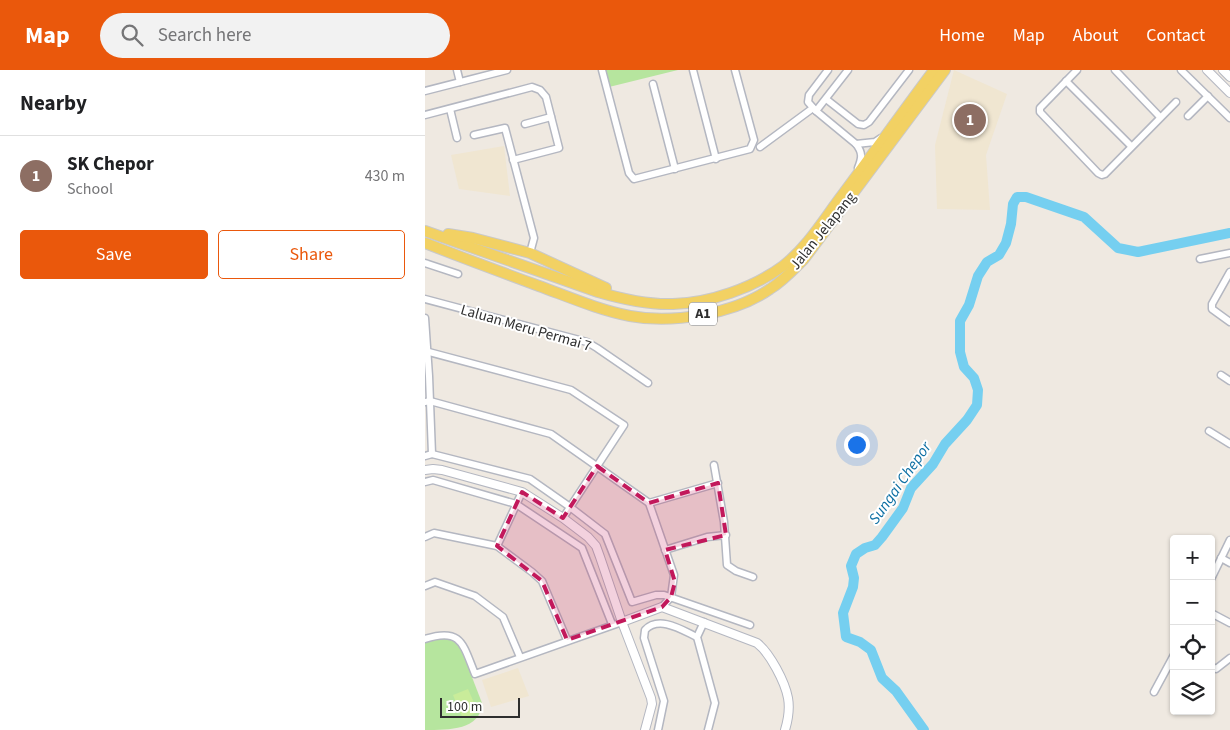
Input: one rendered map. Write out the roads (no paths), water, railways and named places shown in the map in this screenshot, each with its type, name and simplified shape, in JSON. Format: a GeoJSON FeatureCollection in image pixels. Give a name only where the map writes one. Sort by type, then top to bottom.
{"type":"FeatureCollection","features":[{"type":"Feature","properties":{"kind":"main road","name":"Jalan Jelapang"},"geometry":{"type":"LineString","coordinates":[[425,230],[598,292],[642,302],[672,304],[710,298],[738,290],[770,274],[797,254],[855,179],[934,70]]}},
{"type":"Feature","properties":{"kind":"main road","name":"Jalan Jelapang"},"geometry":{"type":"LineString","coordinates":[[425,243],[581,302],[631,316],[674,319],[731,307],[769,290],[804,259],[945,70]]}},
{"type":"Feature","properties":{"kind":"main road"},"geometry":{"type":"LineString","coordinates":[[425,230],[473,238],[530,253],[602,287],[642,302]]}},
{"type":"Feature","properties":{"kind":"street"},"geometry":{"type":"LineString","coordinates":[[457,70],[460,82]]}},
{"type":"Feature","properties":{"kind":"street"},"geometry":{"type":"LineString","coordinates":[[425,91],[505,70]]}},
{"type":"Feature","properties":{"kind":"street"},"geometry":{"type":"LineString","coordinates":[[602,70],[629,174],[632,178],[717,159],[747,151],[752,146],[754,140],[735,70]]}},
{"type":"Feature","properties":{"kind":"street"},"geometry":{"type":"LineString","coordinates":[[693,70],[717,159]]}},
{"type":"Feature","properties":{"kind":"street"},"geometry":{"type":"LineString","coordinates":[[828,70],[809,95],[809,102],[856,144],[861,151],[862,158],[855,179]]}},
{"type":"Feature","properties":{"kind":"street"},"geometry":{"type":"LineString","coordinates":[[760,147],[815,109],[826,99],[848,70]]}},
{"type":"Feature","properties":{"kind":"street"},"geometry":{"type":"LineString","coordinates":[[826,99],[864,126],[909,70]]}},
{"type":"Feature","properties":{"kind":"street"},"geometry":{"type":"LineString","coordinates":[[1077,70],[1040,108],[1040,112],[1102,175],[1176,102]]}},
{"type":"Feature","properties":{"kind":"street"},"geometry":{"type":"LineString","coordinates":[[1115,70],[1160,117]]}},
{"type":"Feature","properties":{"kind":"street"},"geometry":{"type":"LineString","coordinates":[[1181,70],[1230,118]]}},
{"type":"Feature","properties":{"kind":"street"},"geometry":{"type":"LineString","coordinates":[[1207,70],[1230,93]]}},
{"type":"Feature","properties":{"kind":"street"},"geometry":{"type":"LineString","coordinates":[[1223,70],[1230,77]]}},
{"type":"Feature","properties":{"kind":"street"},"geometry":{"type":"LineString","coordinates":[[1066,82],[1131,146]]}},
{"type":"Feature","properties":{"kind":"street"},"geometry":{"type":"LineString","coordinates":[[653,84],[675,169]]}},
{"type":"Feature","properties":{"kind":"street"},"geometry":{"type":"LineString","coordinates":[[425,115],[533,87],[537,88],[543,93],[559,148],[513,160]]}},
{"type":"Feature","properties":{"kind":"street"},"geometry":{"type":"LineString","coordinates":[[1188,116],[1208,96]]}},
{"type":"Feature","properties":{"kind":"street"},"geometry":{"type":"LineString","coordinates":[[450,109],[457,138]]}},
{"type":"Feature","properties":{"kind":"street"},"geometry":{"type":"LineString","coordinates":[[525,124],[551,117]]}},
{"type":"Feature","properties":{"kind":"street"},"geometry":{"type":"LineString","coordinates":[[474,135],[505,128],[534,238],[530,253]]}},
{"type":"Feature","properties":{"kind":"street"},"geometry":{"type":"LineString","coordinates":[[856,144],[875,142],[887,133]]}},
{"type":"Feature","properties":{"kind":"street"},"geometry":{"type":"LineString","coordinates":[[1201,259],[1230,253]]}},
{"type":"Feature","properties":{"kind":"street"},"geometry":{"type":"LineString","coordinates":[[425,262],[458,274]]}},
{"type":"Feature","properties":{"kind":"street"},"geometry":{"type":"LineString","coordinates":[[1230,272],[1212,304],[1212,309],[1230,322]]}},
{"type":"Feature","properties":{"kind":"street","name":"Laluan Meru Permai 7"},"geometry":{"type":"LineString","coordinates":[[425,299],[587,342],[648,383]]}},
{"type":"Feature","properties":{"kind":"street"},"geometry":{"type":"LineString","coordinates":[[425,318],[428,455],[530,479],[570,506],[605,534],[632,602],[660,595],[671,597],[750,625]]}},
{"type":"Feature","properties":{"kind":"street"},"geometry":{"type":"LineString","coordinates":[[426,350],[571,390],[624,425],[563,518]]}},
{"type":"Feature","properties":{"kind":"street"},"geometry":{"type":"LineString","coordinates":[[1221,375],[1230,381]]}},
{"type":"Feature","properties":{"kind":"street"},"geometry":{"type":"LineString","coordinates":[[425,639],[443,634],[459,640],[463,644],[475,674],[662,607],[671,597],[675,575],[649,503],[597,466],[551,434],[428,402]]}},
{"type":"Feature","properties":{"kind":"street"},"geometry":{"type":"LineString","coordinates":[[1209,431],[1230,444]]}},
{"type":"Feature","properties":{"kind":"street"},"geometry":{"type":"LineString","coordinates":[[714,465],[726,535],[727,565],[736,571],[753,577]]}},
{"type":"Feature","properties":{"kind":"street"},"geometry":{"type":"LineString","coordinates":[[425,470],[442,470],[522,492],[563,518],[588,537],[595,546],[651,698],[652,704],[645,730]]}},
{"type":"Feature","properties":{"kind":"street"},"geometry":{"type":"LineString","coordinates":[[425,482],[433,480],[516,504],[582,548],[612,624]]}},
{"type":"Feature","properties":{"kind":"street"},"geometry":{"type":"LineString","coordinates":[[649,503],[718,483]]}},
{"type":"Feature","properties":{"kind":"street"},"geometry":{"type":"LineString","coordinates":[[497,546],[522,492]]}},
{"type":"Feature","properties":{"kind":"street"},"geometry":{"type":"LineString","coordinates":[[425,537],[435,534],[497,546],[542,581],[567,640]]}},
{"type":"Feature","properties":{"kind":"street"},"geometry":{"type":"LineString","coordinates":[[665,550],[694,541],[726,535]]}},
{"type":"Feature","properties":{"kind":"street"},"geometry":{"type":"LineString","coordinates":[[1215,570],[1230,540]]}},
{"type":"Feature","properties":{"kind":"street"},"geometry":{"type":"LineString","coordinates":[[1221,558],[1230,563]]}},
{"type":"Feature","properties":{"kind":"street"},"geometry":{"type":"LineString","coordinates":[[425,586],[435,582],[475,596],[503,617],[520,657]]}},
{"type":"Feature","properties":{"kind":"street"},"geometry":{"type":"LineString","coordinates":[[662,607],[754,641],[767,654],[783,683],[788,698],[789,712],[785,730]]}},
{"type":"Feature","properties":{"kind":"street"},"geometry":{"type":"LineString","coordinates":[[1215,615],[1230,623]]}},
{"type":"Feature","properties":{"kind":"street"},"geometry":{"type":"LineString","coordinates":[[704,622],[697,637],[715,703],[708,730]]}},
{"type":"Feature","properties":{"kind":"street"},"geometry":{"type":"LineString","coordinates":[[658,730],[664,701],[644,638],[645,630],[654,623],[661,623],[697,637]]}},
{"type":"Feature","properties":{"kind":"street"},"geometry":{"type":"LineString","coordinates":[[1215,668],[1230,658]]}},
{"type":"Feature","properties":{"kind":"street"},"geometry":{"type":"LineString","coordinates":[[1154,692],[1170,662]]}},
{"type":"Feature","properties":{"kind":"waterway","name":"Sungai Chepor"},"geometry":{"type":"LineString","coordinates":[[924,730],[896,691],[882,678],[871,650],[860,642],[846,637],[843,613],[853,587],[854,578],[851,566],[856,554],[865,548],[875,545],[882,537],[903,508],[911,488],[933,464],[945,444],[967,420],[977,405],[978,390],[974,378],[964,367],[960,352],[960,321],[969,305],[978,276],[987,262],[999,255],[1006,243],[1011,224],[1013,204],[1017,197],[1026,197],[1084,217],[1118,248],[1138,252],[1230,233]]}},
{"type":"Feature","properties":{"kind":"place","name":"SK Chepor"},"geometry":{"type":"Point","coordinates":[970,120]}}]}
